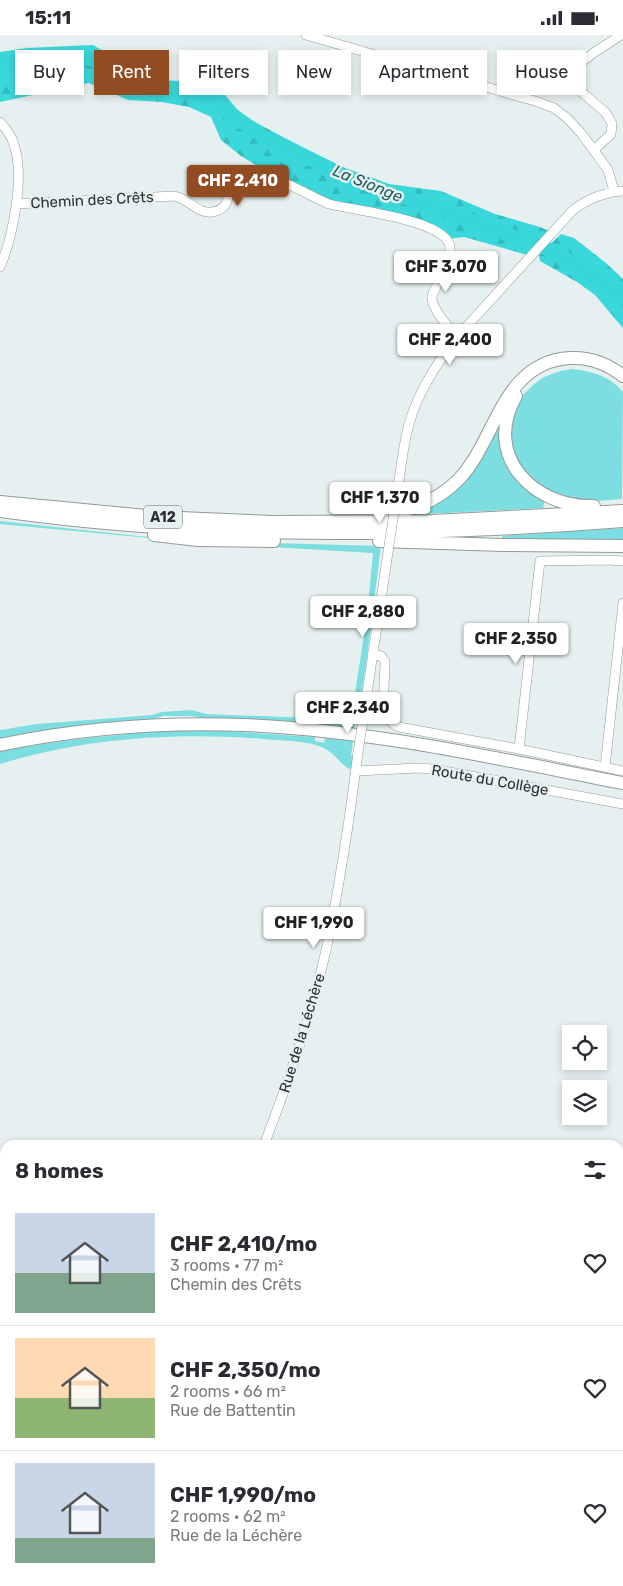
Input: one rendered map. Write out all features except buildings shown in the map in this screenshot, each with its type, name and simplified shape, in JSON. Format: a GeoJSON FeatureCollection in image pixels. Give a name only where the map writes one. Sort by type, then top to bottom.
{"type":"FeatureCollection","features":[{"type":"Feature","properties":{"kind":"highway"},"geometry":{"type":"LineString","coordinates":[[326,523],[401,512],[420,506],[442,493],[457,481],[471,463],[512,390],[526,376],[539,367],[559,360],[581,359],[603,364],[623,376]]}},
{"type":"Feature","properties":{"kind":"highway"},"geometry":{"type":"LineString","coordinates":[[623,385],[604,372],[588,366],[566,365],[545,371],[529,382],[516,397],[509,413],[506,434],[508,452],[515,468],[525,481],[537,491],[553,499],[576,505],[591,507],[623,504]]}},
{"type":"Feature","properties":{"kind":"highway","name":"A12"},"geometry":{"type":"LineString","coordinates":[[0,502],[157,517],[326,523],[433,521],[623,511]]}},
{"type":"Feature","properties":{"kind":"highway","name":"A12"},"geometry":{"type":"LineString","coordinates":[[0,511],[138,526],[309,533],[476,530],[623,521]]}},
{"type":"Feature","properties":{"kind":"highway"},"geometry":{"type":"LineString","coordinates":[[0,518],[198,539],[623,546]]}},
{"type":"Feature","properties":{"kind":"highway"},"geometry":{"type":"LineString","coordinates":[[0,745],[56,735],[131,727],[174,724],[246,725],[320,731],[389,740],[623,783]]}},
{"type":"Feature","properties":{"kind":"street"},"geometry":{"type":"LineString","coordinates":[[306,35],[554,108],[581,133],[608,170],[618,191]]}},
{"type":"Feature","properties":{"kind":"street"},"geometry":{"type":"LineString","coordinates":[[594,150],[611,133],[612,124],[606,113],[584,94],[574,82],[574,68],[621,35]]}},
{"type":"Feature","properties":{"kind":"street","name":"Chemin des Crêts"},"geometry":{"type":"LineString","coordinates":[[0,122],[12,138],[17,153],[18,170],[16,204],[6,252],[0,267]]}},
{"type":"Feature","properties":{"kind":"street","name":"Chemin des Crêts"},"geometry":{"type":"LineString","coordinates":[[16,204],[174,196],[186,200],[202,210],[213,212],[226,204],[232,182],[243,173],[277,179],[329,205],[405,220],[432,229],[445,237],[449,242],[450,250],[432,301],[457,337]]}},
{"type":"Feature","properties":{"kind":"street","name":"Rue de la Léchère"},"geometry":{"type":"LineString","coordinates":[[266,1140],[298,1052],[327,948],[409,423],[428,378],[440,358],[457,337],[573,210],[602,194],[618,191]]}},
{"type":"Feature","properties":{"kind":"street"},"geometry":{"type":"LineString","coordinates":[[519,749],[540,561],[623,561]]}},
{"type":"Feature","properties":{"kind":"street"},"geometry":{"type":"LineString","coordinates":[[605,767],[623,603]]}},
{"type":"Feature","properties":{"kind":"street"},"geometry":{"type":"LineString","coordinates":[[372,654],[381,656],[385,661],[383,706],[387,719],[399,727],[519,749],[623,771]]}},
{"type":"Feature","properties":{"kind":"street","name":"Route du Collège"},"geometry":{"type":"LineString","coordinates":[[356,771],[433,769],[623,804]]}},
{"type":"Feature","properties":{"kind":"shaded area"},"geometry":{"type":"Polygon","coordinates":[[[572,369],[600,375],[612,382],[623,392],[622,499],[578,500],[542,489],[520,467],[510,439],[511,424],[522,396],[544,377],[572,369]]]}},
{"type":"Feature","properties":{"kind":"shaded area"},"geometry":{"type":"Polygon","coordinates":[[[499,416],[506,455],[545,500],[543,508],[405,515],[446,495],[499,416]]]}},
{"type":"Feature","properties":{"kind":"shaded area"},"geometry":{"type":"Polygon","coordinates":[[[0,521],[202,541],[381,546],[358,715],[355,714],[353,706],[367,616],[373,553],[202,543],[0,524],[0,521]]]}},
{"type":"Feature","properties":{"kind":"shaded area"},"geometry":{"type":"Polygon","coordinates":[[[623,528],[623,543],[502,541],[502,536],[623,528]]]}},
{"type":"Feature","properties":{"kind":"shaded area"},"geometry":{"type":"Polygon","coordinates":[[[191,710],[206,714],[310,718],[355,723],[354,730],[191,716],[163,716],[152,720],[0,740],[0,730],[37,724],[191,710]]]}},
{"type":"Feature","properties":{"kind":"shaded area"},"geometry":{"type":"Polygon","coordinates":[[[172,731],[224,731],[315,737],[315,741],[324,743],[325,738],[353,741],[351,756],[354,756],[351,768],[349,769],[325,749],[306,743],[197,736],[130,739],[97,743],[32,755],[0,764],[0,750],[87,738],[172,731]]]}},
{"type":"Feature","properties":{"kind":"green space"},"geometry":{"type":"Polygon","coordinates":[[[93,45],[101,50],[94,50],[94,85],[89,83],[84,84],[84,50],[15,50],[15,95],[33,95],[0,102],[0,52],[27,48],[93,45]]]}},
{"type":"Feature","properties":{"kind":"green space"},"geometry":{"type":"Polygon","coordinates":[[[169,81],[179,81],[179,95],[225,95],[242,115],[340,166],[389,184],[441,191],[495,214],[552,232],[531,256],[464,237],[447,239],[439,232],[338,207],[283,181],[241,156],[221,140],[211,117],[189,107],[162,102],[128,100],[117,95],[169,95],[169,81]]]}},
{"type":"Feature","properties":{"kind":"green space"},"geometry":{"type":"Polygon","coordinates":[[[561,234],[574,238],[623,279],[623,328],[595,295],[577,282],[540,261],[539,255],[561,234]]]}},
{"type":"Feature","properties":{"kind":"waterway","name":"La Sionge"},"geometry":{"type":"LineString","coordinates":[[0,62],[16,66],[45,56],[92,59],[152,90],[175,88],[213,101],[262,136],[356,181],[431,206],[556,252],[617,292],[623,298]]}}]}
